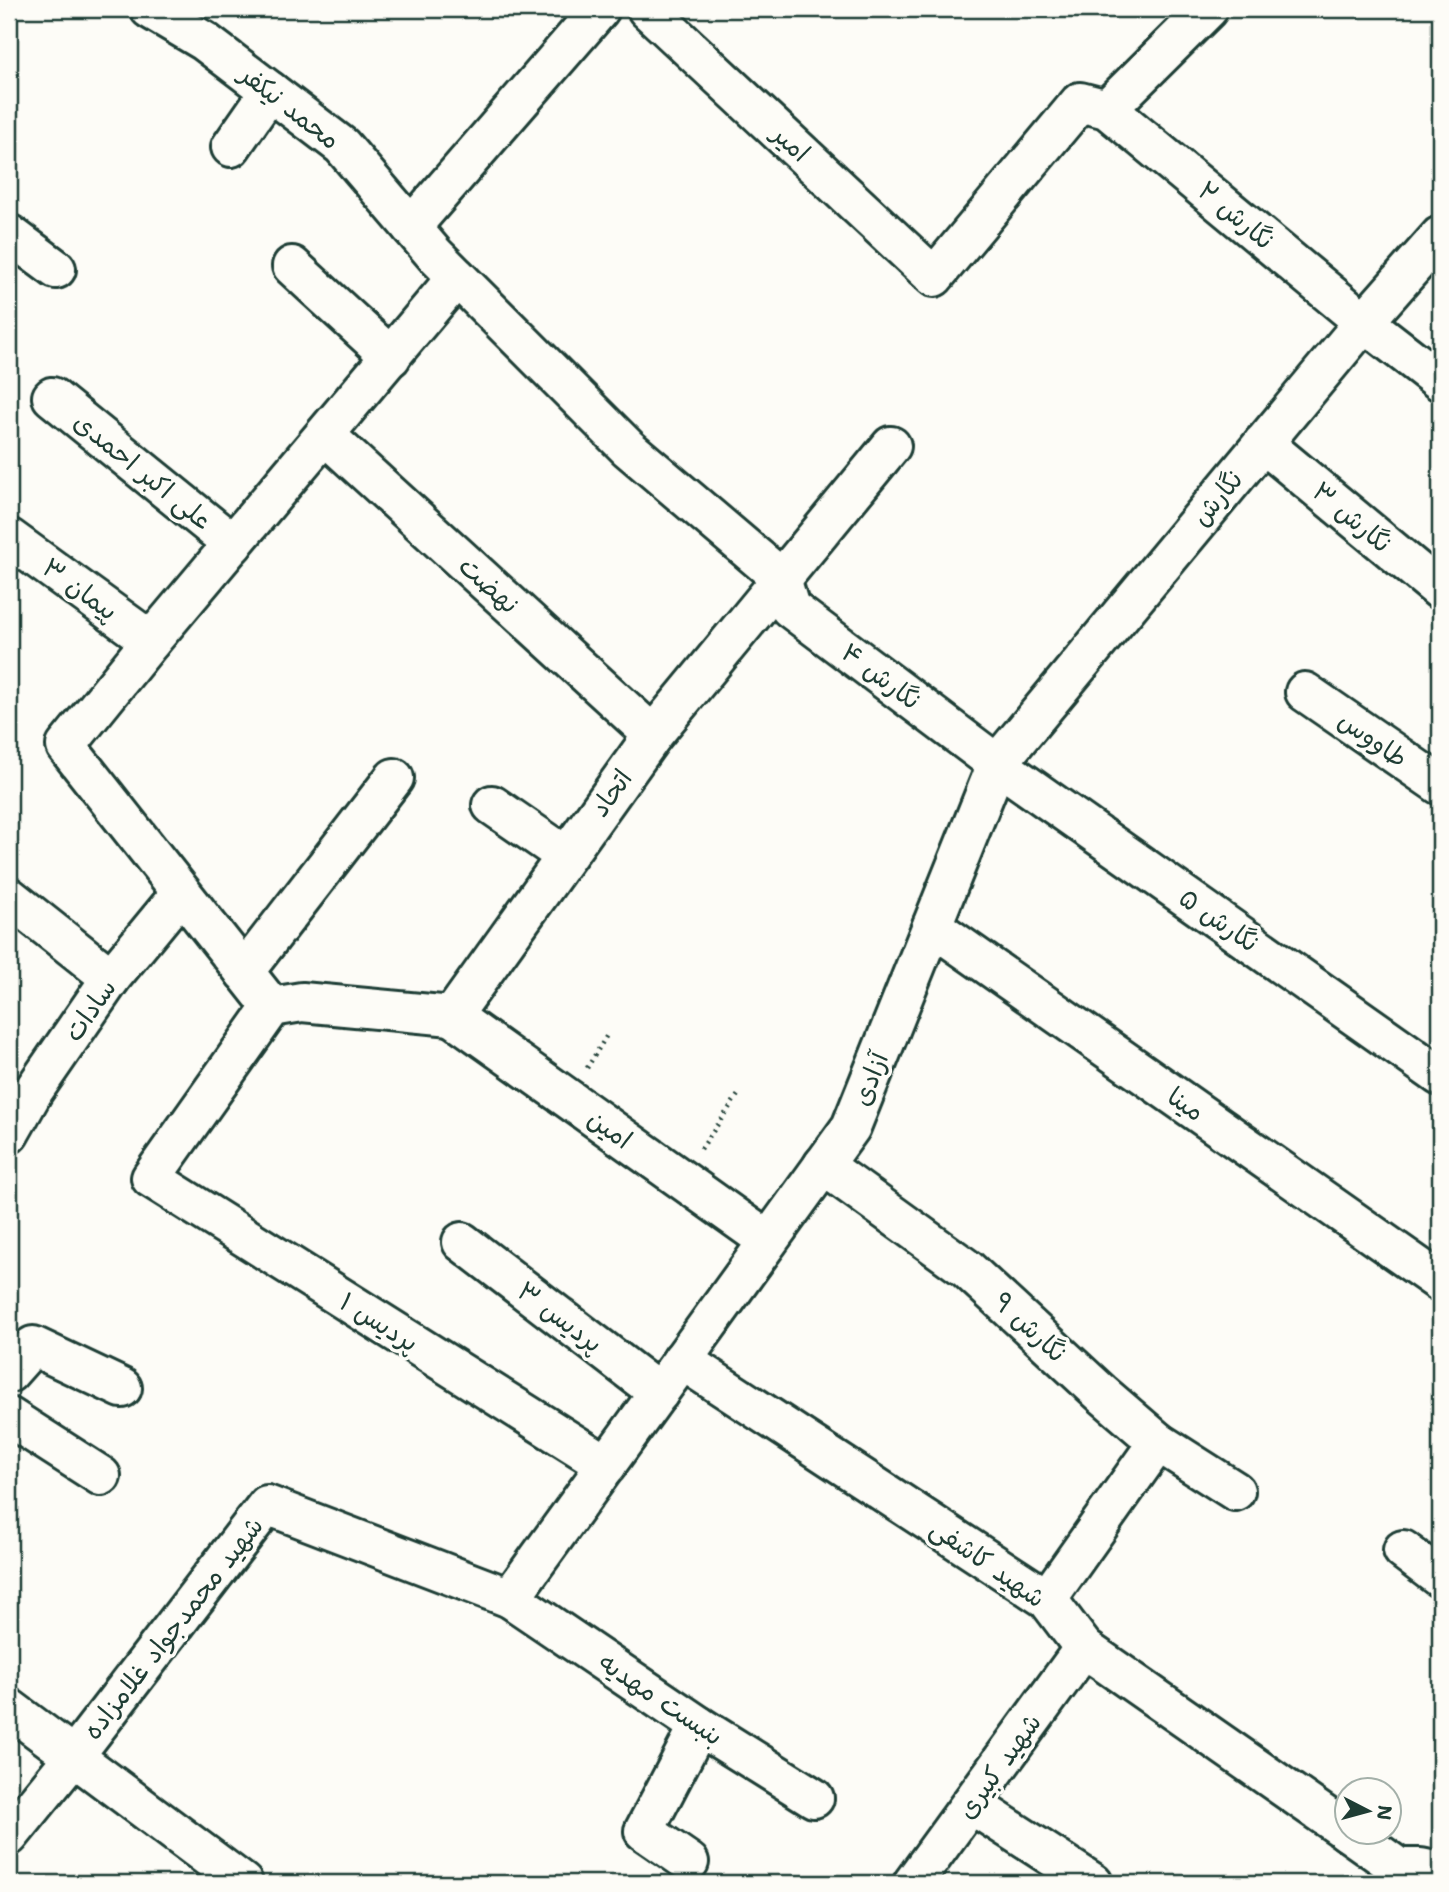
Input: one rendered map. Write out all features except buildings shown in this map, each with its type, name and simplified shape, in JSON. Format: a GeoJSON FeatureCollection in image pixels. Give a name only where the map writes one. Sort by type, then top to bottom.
{"type":"FeatureCollection","features":[{"type":"Feature","properties":{"kind":"street","name":"محمد نیکفر"},"geometry":{"type":"LineString","coordinates":[[150,9],[204,41],[342,146],[435,255],[628,448],[781,578]]}},
{"type":"Feature","properties":{"kind":"street"},"geometry":{"type":"LineString","coordinates":[[411,227],[600,9]]}},
{"type":"Feature","properties":{"kind":"street"},"geometry":{"type":"LineString","coordinates":[[1107,109],[1208,9]]}},
{"type":"Feature","properties":{"kind":"street","name":"امیر"},"geometry":{"type":"LineString","coordinates":[[670,16],[934,277],[1080,102],[1107,109]]}},
{"type":"Feature","properties":{"kind":"street"},"geometry":{"type":"LineString","coordinates":[[231,147],[270,91]]}},
{"type":"Feature","properties":{"kind":"street","name":"نگارش ۲"},"geometry":{"type":"LineString","coordinates":[[1107,109],[1364,322],[1440,381]]}},
{"type":"Feature","properties":{"kind":"street"},"geometry":{"type":"LineString","coordinates":[[9,234],[56,269]]}},
{"type":"Feature","properties":{"kind":"street","name":"نگارش"},"geometry":{"type":"LineString","coordinates":[[997,764],[1364,322],[1440,236]]}},
{"type":"Feature","properties":{"kind":"street"},"geometry":{"type":"LineString","coordinates":[[292,266],[391,357]]}},
{"type":"Feature","properties":{"kind":"street"},"geometry":{"type":"LineString","coordinates":[[452,1016],[302,1002],[272,1007],[66,746],[457,277]]}},
{"type":"Feature","properties":{"kind":"street","name":"علی اکبر احمدی"},"geometry":{"type":"LineString","coordinates":[[52,397],[233,544]]}},
{"type":"Feature","properties":{"kind":"street","name":"نهضت"},"geometry":{"type":"LineString","coordinates":[[325,435],[653,735]]}},
{"type":"Feature","properties":{"kind":"street","name":"نگارش ۳"},"geometry":{"type":"LineString","coordinates":[[1263,443],[1440,590]]}},
{"type":"Feature","properties":{"kind":"street","name":"اتحاد"},"geometry":{"type":"LineString","coordinates":[[452,1016],[653,735],[891,446]]}},
{"type":"Feature","properties":{"kind":"street","name":"پیمان ۳"},"geometry":{"type":"LineString","coordinates":[[9,538],[151,641]]}},
{"type":"Feature","properties":{"kind":"street","name":"نگارش ۴"},"geometry":{"type":"LineString","coordinates":[[781,578],[790,608],[997,764]]}},
{"type":"Feature","properties":{"kind":"street","name":"طاووس"},"geometry":{"type":"LineString","coordinates":[[1306,692],[1440,785]]}},
{"type":"Feature","properties":{"kind":"street","name":"آزادی"},"geometry":{"type":"LineString","coordinates":[[682,1360],[851,1128],[997,764]]}},
{"type":"Feature","properties":{"kind":"street","name":"نگارش ۵"},"geometry":{"type":"LineString","coordinates":[[997,764],[1440,1076]]}},
{"type":"Feature","properties":{"kind":"street"},"geometry":{"type":"LineString","coordinates":[[244,972],[394,778]]}},
{"type":"Feature","properties":{"kind":"street"},"geometry":{"type":"LineString","coordinates":[[492,804],[566,856]]}},
{"type":"Feature","properties":{"kind":"street","name":"سادات"},"geometry":{"type":"LineString","coordinates":[[9,1134],[34,1090],[111,978],[181,893]]}},
{"type":"Feature","properties":{"kind":"street"},"geometry":{"type":"LineString","coordinates":[[9,897],[111,978]]}},
{"type":"Feature","properties":{"kind":"street","name":"مینا"},"geometry":{"type":"LineString","coordinates":[[932,926],[1440,1282]]}},
{"type":"Feature","properties":{"kind":"street","name":"پردیس ۱"},"geometry":{"type":"LineString","coordinates":[[272,1007],[151,1178],[607,1465]]}},
{"type":"Feature","properties":{"kind":"street","name":"امین"},"geometry":{"type":"LineString","coordinates":[[452,1016],[768,1241]]}},
{"type":"Feature","properties":{"kind":"street","name":"نگارش ۹"},"geometry":{"type":"LineString","coordinates":[[823,1165],[967,1269],[1158,1442],[1235,1491]]}},
{"type":"Feature","properties":{"kind":"street","name":"پردیس ۳"},"geometry":{"type":"LineString","coordinates":[[462,1242],[659,1393]]}},
{"type":"Feature","properties":{"kind":"street"},"geometry":{"type":"LineString","coordinates":[[21,1360],[122,1388]]}},
{"type":"Feature","properties":{"kind":"street"},"geometry":{"type":"LineString","coordinates":[[510,1598],[682,1360]]}},
{"type":"Feature","properties":{"kind":"street","name":"شهید کاشفی"},"geometry":{"type":"LineString","coordinates":[[682,1360],[1047,1600],[1084,1648],[1334,1822]]}},
{"type":"Feature","properties":{"kind":"street"},"geometry":{"type":"LineString","coordinates":[[9,1417],[101,1476]]}},
{"type":"Feature","properties":{"kind":"street"},"geometry":{"type":"LineString","coordinates":[[1047,1600],[1158,1442]]}},
{"type":"Feature","properties":{"kind":"street","name":"شهید محمدجواد غلامزاده"},"geometry":{"type":"LineString","coordinates":[[74,1756],[267,1505],[510,1598]]}},
{"type":"Feature","properties":{"kind":"street"},"geometry":{"type":"LineString","coordinates":[[1403,1550],[1440,1578]]}},
{"type":"Feature","properties":{"kind":"street","name":"بنبست مهدیه"},"geometry":{"type":"LineString","coordinates":[[510,1598],[699,1726],[814,1798]]}},
{"type":"Feature","properties":{"kind":"street","name":"شهید کبیری"},"geometry":{"type":"LineString","coordinates":[[913,1883],[1084,1648]]}},
{"type":"Feature","properties":{"kind":"street"},"geometry":{"type":"LineString","coordinates":[[9,1708],[243,1883]]}},
{"type":"Feature","properties":{"kind":"street"},"geometry":{"type":"LineString","coordinates":[[689,1862],[644,1831],[699,1726]]}},
{"type":"Feature","properties":{"kind":"street"},"geometry":{"type":"LineString","coordinates":[[9,1836],[74,1756]]}},
{"type":"Feature","properties":{"kind":"street"},"geometry":{"type":"LineString","coordinates":[[971,1804],[1093,1883]]}},
{"type":"Feature","properties":{"kind":"street","name":"شهید کاشفی"},"geometry":{"type":"LineString","coordinates":[[1373,1846],[1418,1871]]}},
{"type":"Feature","properties":{"kind":"path"},"geometry":{"type":"LineString","coordinates":[[681,1179],[740,1092]]}}]}
